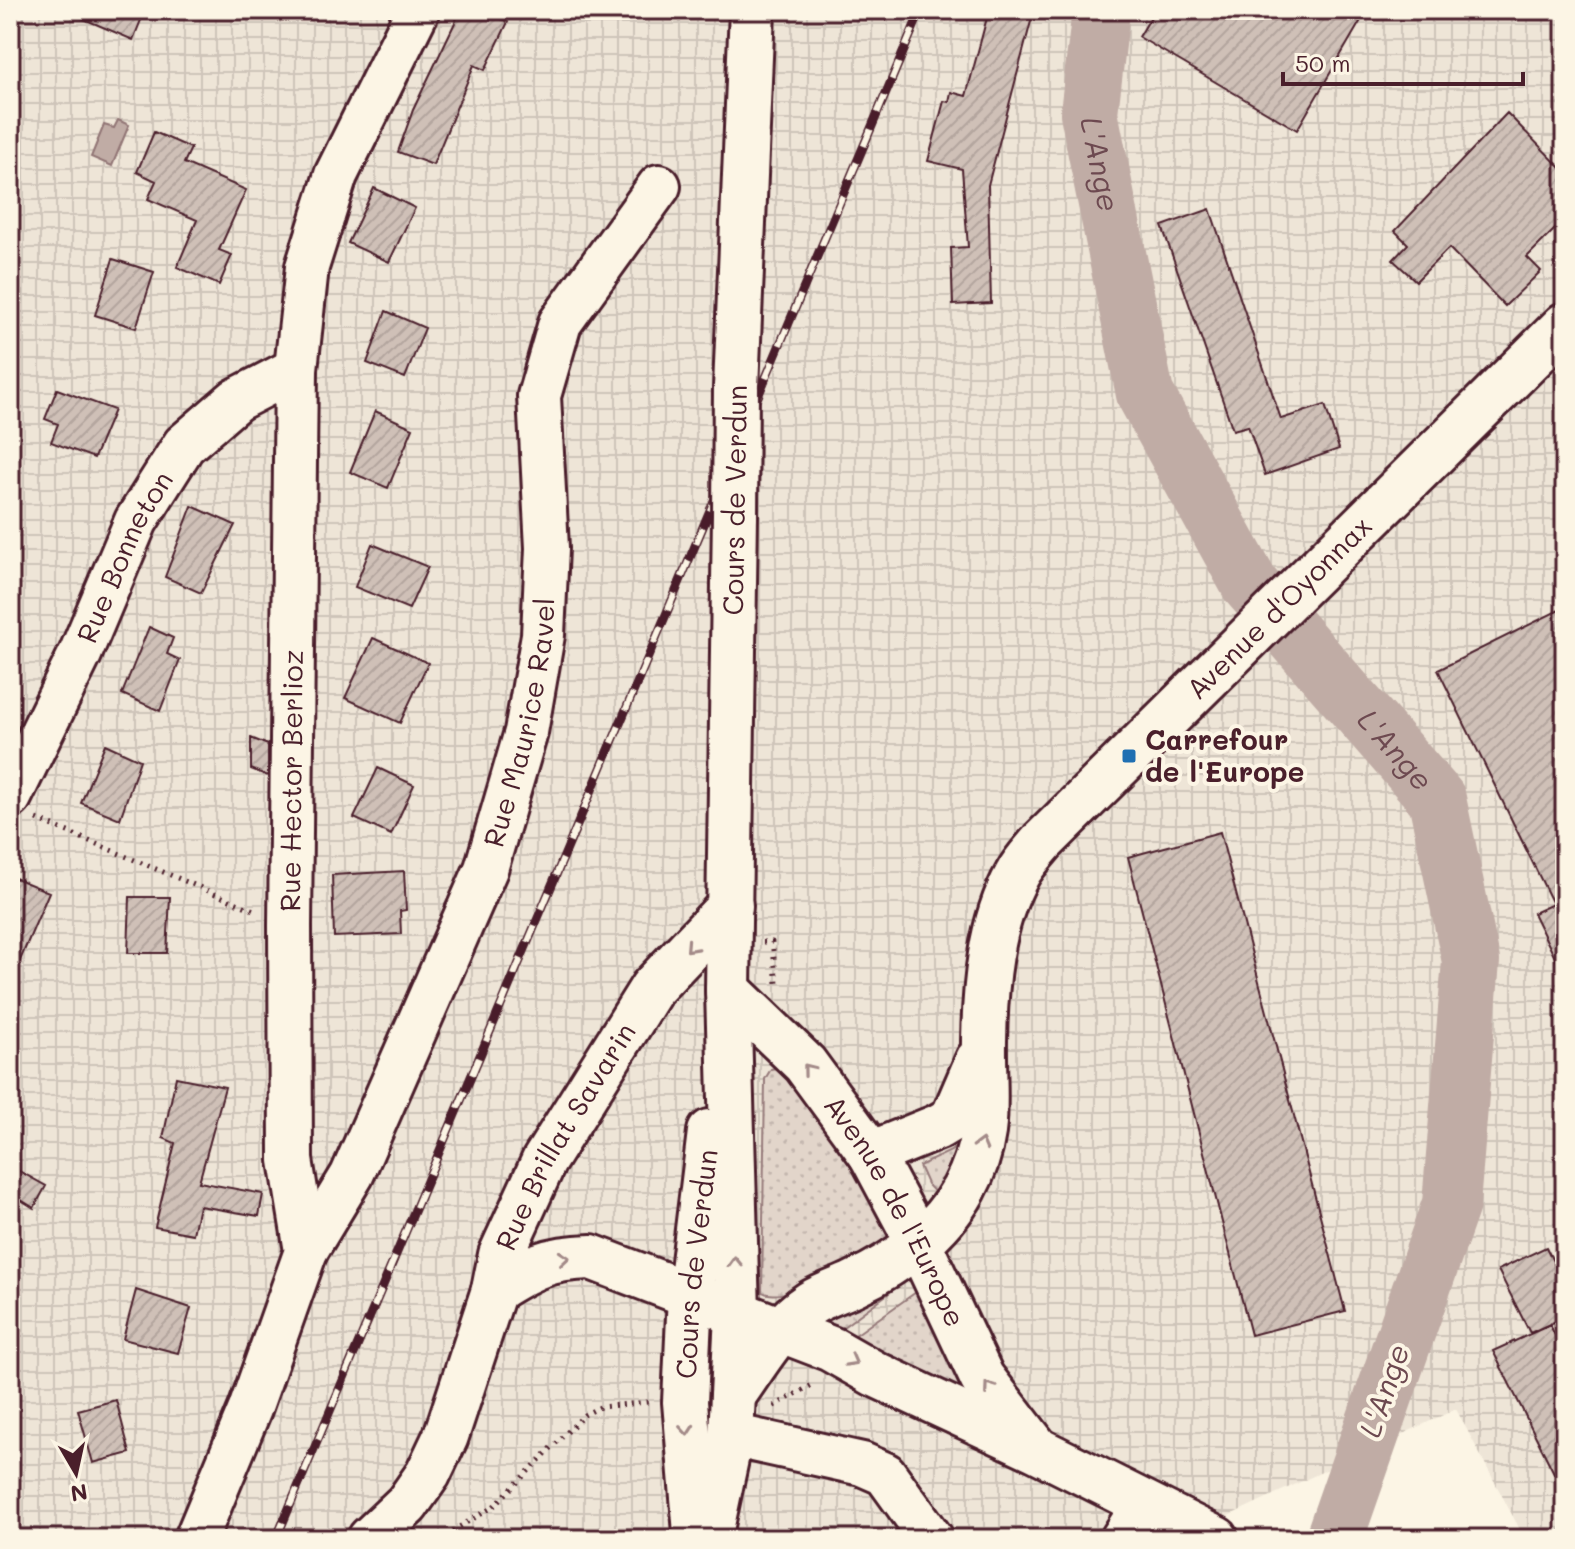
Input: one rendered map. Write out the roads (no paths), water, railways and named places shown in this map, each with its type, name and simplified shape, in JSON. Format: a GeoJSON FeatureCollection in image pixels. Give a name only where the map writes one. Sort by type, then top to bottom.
{"type":"FeatureCollection","features":[{"type":"Feature","properties":{"kind":"main road","name":"Cours de Verdun"},"geometry":{"type":"LineString","coordinates":[[709,1539],[732,1411],[737,1314],[728,990],[736,388],[752,10]]}},
{"type":"Feature","properties":{"kind":"main road","name":"Avenue d'Oyonnax"},"geometry":{"type":"LineString","coordinates":[[780,1330],[812,1303],[859,1282],[919,1244],[948,1214],[977,1161],[986,1106],[984,1042],[993,946],[1017,875],[1074,809],[1565,325]]}},
{"type":"Feature","properties":{"kind":"main road","name":"Rue Brillat Savarin"},"geometry":{"type":"LineString","coordinates":[[370,1539],[407,1504],[428,1474],[446,1436],[494,1290],[501,1255],[544,1161],[652,988],[730,906]]}},
{"type":"Feature","properties":{"kind":"main road"},"geometry":{"type":"LineString","coordinates":[[652,988],[728,990]]}},
{"type":"Feature","properties":{"kind":"main road","name":"Cours de Verdun"},"geometry":{"type":"LineString","coordinates":[[697,1539],[685,1402],[690,1295],[728,990]]}},
{"type":"Feature","properties":{"kind":"main road","name":"Avenue de l'Europe"},"geometry":{"type":"LineString","coordinates":[[728,990],[805,1064],[871,1154],[919,1244],[982,1378],[1036,1449]]}},
{"type":"Feature","properties":{"kind":"main road","name":"Avenue d'Oyonnax"},"geometry":{"type":"LineString","coordinates":[[871,1154],[953,1118],[962,1103],[984,1042]]}},
{"type":"Feature","properties":{"kind":"main road","name":"Rue Brillat Savarin"},"geometry":{"type":"LineString","coordinates":[[494,1290],[527,1268],[556,1257],[591,1257],[690,1295]]}},
{"type":"Feature","properties":{"kind":"main road","name":"Avenue de l'Europe"},"geometry":{"type":"LineString","coordinates":[[690,1295],[831,1349],[875,1374],[1036,1449],[1133,1521],[1216,1539]]}},
{"type":"Feature","properties":{"kind":"main road"},"geometry":{"type":"LineString","coordinates":[[732,1411],[780,1330]]}},
{"type":"Feature","properties":{"kind":"street","name":"Rue Hector Berlioz"},"geometry":{"type":"LineString","coordinates":[[196,1539],[250,1409],[306,1251],[291,1160],[290,926],[296,369],[307,267],[336,175],[403,15]]}},
{"type":"Feature","properties":{"kind":"street","name":"Rue Maurice Ravel"},"geometry":{"type":"LineString","coordinates":[[306,1251],[352,1175],[486,869],[526,732],[543,635],[546,577],[539,396],[560,323],[659,186]]}},
{"type":"Feature","properties":{"kind":"street","name":"Rue Bonneton"},"geometry":{"type":"LineString","coordinates":[[17,805],[136,521],[184,445],[236,400],[296,369]]}},
{"type":"Feature","properties":{"kind":"street"},"geometry":{"type":"LineString","coordinates":[[732,1411],[885,1474],[932,1539]]}},
{"type":"Feature","properties":{"kind":"waterway","name":"L'Ange"},"geometry":{"type":"LineString","coordinates":[[1101,10],[1089,113],[1145,394],[1250,585],[1437,799],[1471,961],[1451,1204],[1334,1539]]}},
{"type":"Feature","properties":{"kind":"railway"},"geometry":{"type":"LineString","coordinates":[[276,1539],[921,10]]}},
{"type":"Feature","properties":{"kind":"place","name":"Carrefour de l'Europe"},"geometry":{"type":"Point","coordinates":[1129,756]}}]}
